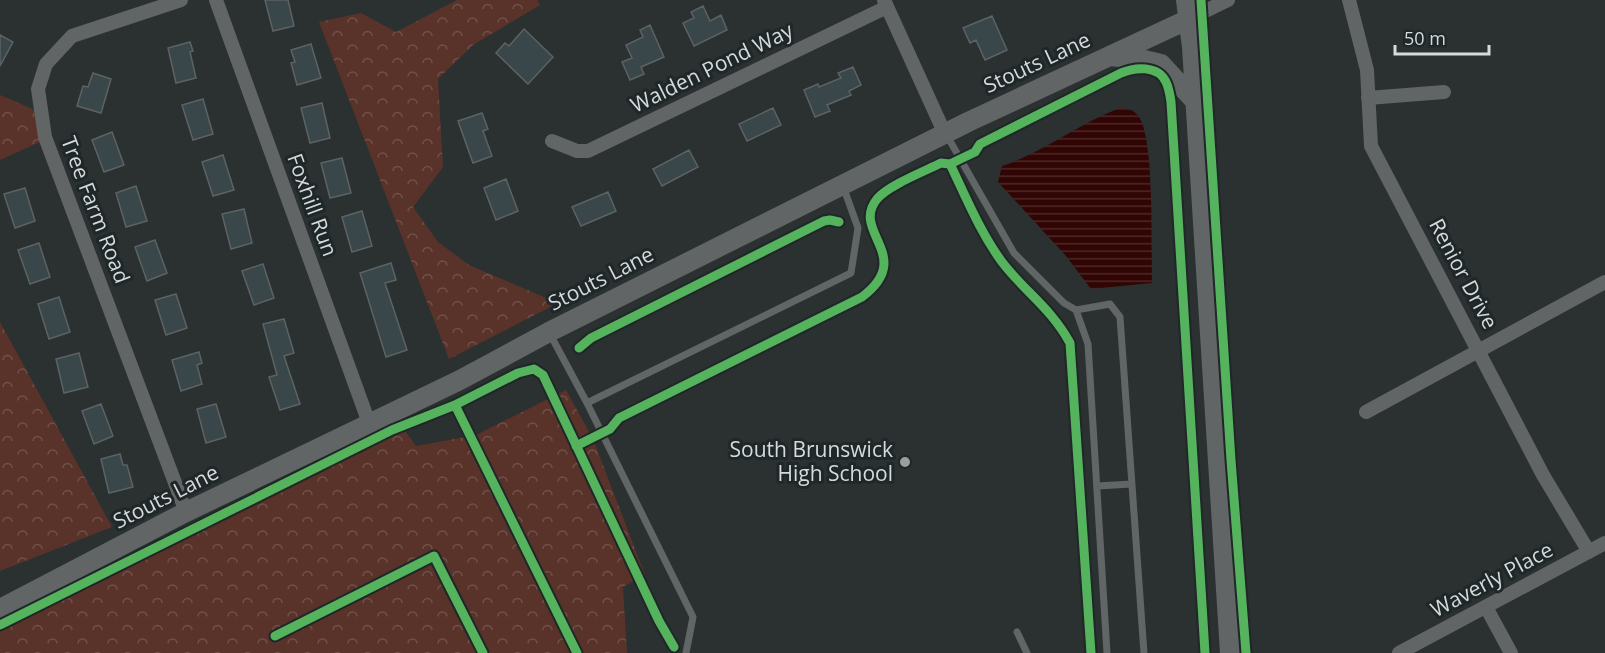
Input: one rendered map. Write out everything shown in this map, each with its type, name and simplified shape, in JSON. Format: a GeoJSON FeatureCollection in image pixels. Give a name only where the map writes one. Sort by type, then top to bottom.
{"type":"FeatureCollection","features":[{"type":"Feature","properties":{"kind":"street","name":"Tree Farm Road"},"geometry":{"type":"LineString","coordinates":[[181,0],[72,36],[46,63],[38,89],[45,137],[186,512]]}},
{"type":"Feature","properties":{"kind":"street","name":"Foxhill Run"},"geometry":{"type":"LineString","coordinates":[[216,0],[369,423]]}},
{"type":"Feature","properties":{"kind":"street","name":"Stouts Lane"},"geometry":{"type":"LineString","coordinates":[[0,609],[186,512],[460,380],[549,332],[945,134],[1110,56],[1188,10],[1228,0]]}},
{"type":"Feature","properties":{"kind":"street","name":"Renior Drive"},"geometry":{"type":"LineString","coordinates":[[1349,0],[1366,70],[1371,146],[1543,475],[1589,552]]}},
{"type":"Feature","properties":{"kind":"street"},"geometry":{"type":"LineString","coordinates":[[886,3],[945,134]]}},
{"type":"Feature","properties":{"kind":"street","name":"Walden Pond Way"},"geometry":{"type":"LineString","coordinates":[[552,141],[577,151],[588,151],[886,3]]}},
{"type":"Feature","properties":{"kind":"street"},"geometry":{"type":"LineString","coordinates":[[1188,10],[1230,653]]}},
{"type":"Feature","properties":{"kind":"street"},"geometry":{"type":"LineString","coordinates":[[1110,56],[1161,64],[1195,101]]}},
{"type":"Feature","properties":{"kind":"street"},"geometry":{"type":"LineString","coordinates":[[1368,98],[1444,92]]}},
{"type":"Feature","properties":{"kind":"street"},"geometry":{"type":"LineString","coordinates":[[1366,412],[1605,282]]}},
{"type":"Feature","properties":{"kind":"street","name":"Waverly Place"},"geometry":{"type":"LineString","coordinates":[[1400,653],[1605,543]]}},
{"type":"Feature","properties":{"kind":"street"},"geometry":{"type":"LineString","coordinates":[[1486,607],[1511,653]]}},
{"type":"Feature","properties":{"kind":"lane"},"geometry":{"type":"LineString","coordinates":[[945,134],[1014,253],[1064,303],[1076,310],[1110,304],[1120,317],[1144,653]]}},
{"type":"Feature","properties":{"kind":"lane"},"geometry":{"type":"LineString","coordinates":[[587,403],[851,273],[858,228],[843,185]]}},
{"type":"Feature","properties":{"kind":"lane"},"geometry":{"type":"LineString","coordinates":[[1076,310],[1088,344],[1107,653]]}},
{"type":"Feature","properties":{"kind":"lane"},"geometry":{"type":"LineString","coordinates":[[549,332],[587,403],[693,617],[686,653]]}},
{"type":"Feature","properties":{"kind":"lane"},"geometry":{"type":"LineString","coordinates":[[1097,486],[1132,484]]}},
{"type":"Feature","properties":{"kind":"lane"},"geometry":{"type":"LineString","coordinates":[[1017,632],[1027,653]]}},
{"type":"Feature","properties":{"kind":"green space"},"geometry":{"type":"Polygon","coordinates":[[[457,0],[537,0],[540,5],[473,45],[438,79],[443,167],[413,207],[438,242],[469,265],[558,303],[449,359],[319,22],[361,13],[396,32],[457,0]]]}},
{"type":"Feature","properties":{"kind":"green space"},"geometry":{"type":"Polygon","coordinates":[[[0,95],[44,114],[51,137],[0,160],[0,95]]]}},
{"type":"Feature","properties":{"kind":"green space"},"geometry":{"type":"Polygon","coordinates":[[[0,322],[112,527],[0,571],[0,322]]]}},
{"type":"Feature","properties":{"kind":"green space"},"geometry":{"type":"Polygon","coordinates":[[[566,390],[593,439],[645,575],[623,587],[627,653],[0,653],[0,626],[403,428],[416,446],[476,435],[566,390]]]}},
{"type":"Feature","properties":{"kind":"shaded area"},"geometry":{"type":"Polygon","coordinates":[[[1120,108],[1131,110],[1139,117],[1148,148],[1152,283],[1091,289],[1066,256],[998,182],[1002,166],[1120,108]]]}},
{"type":"Feature","properties":{"kind":"building"},"geometry":{"type":"Polygon","coordinates":[[[265,0],[288,0],[294,26],[273,31],[265,0]]]}},
{"type":"Feature","properties":{"kind":"building"},"geometry":{"type":"Polygon","coordinates":[[[703,6],[710,21],[721,15],[727,30],[694,46],[683,23],[694,18],[691,12],[703,6]]]}},
{"type":"Feature","properties":{"kind":"building"},"geometry":{"type":"Polygon","coordinates":[[[992,16],[1007,50],[985,60],[976,40],[970,43],[963,28],[992,16]]]}},
{"type":"Feature","properties":{"kind":"building"},"geometry":{"type":"Polygon","coordinates":[[[650,25],[664,57],[641,67],[644,74],[630,80],[622,62],[632,58],[626,45],[643,37],[640,30],[650,25]]]}},
{"type":"Feature","properties":{"kind":"building"},"geometry":{"type":"Polygon","coordinates":[[[524,29],[553,57],[528,84],[496,53],[505,43],[509,46],[524,29]]]}},
{"type":"Feature","properties":{"kind":"building"},"geometry":{"type":"Polygon","coordinates":[[[0,35],[13,42],[0,66],[0,35]]]}},
{"type":"Feature","properties":{"kind":"building"},"geometry":{"type":"Polygon","coordinates":[[[190,42],[196,78],[176,83],[168,48],[190,42]]]}},
{"type":"Feature","properties":{"kind":"building"},"geometry":{"type":"Polygon","coordinates":[[[311,44],[321,78],[297,85],[291,63],[295,62],[291,50],[311,44]]]}},
{"type":"Feature","properties":{"kind":"building"},"geometry":{"type":"Polygon","coordinates":[[[853,67],[861,85],[849,91],[851,95],[827,105],[830,111],[815,117],[804,90],[841,78],[838,73],[853,67]]]}},
{"type":"Feature","properties":{"kind":"building"},"geometry":{"type":"Polygon","coordinates":[[[93,73],[111,79],[101,113],[77,106],[83,86],[88,87],[93,73]]]}},
{"type":"Feature","properties":{"kind":"building"},"geometry":{"type":"Polygon","coordinates":[[[203,99],[213,134],[193,140],[182,105],[203,99]]]}},
{"type":"Feature","properties":{"kind":"building"},"geometry":{"type":"Polygon","coordinates":[[[322,103],[330,138],[310,143],[301,108],[322,103]]]}},
{"type":"Feature","properties":{"kind":"building"},"geometry":{"type":"Polygon","coordinates":[[[773,108],[781,125],[747,141],[739,124],[773,108]]]}},
{"type":"Feature","properties":{"kind":"building"},"geometry":{"type":"Polygon","coordinates":[[[482,113],[488,129],[483,131],[492,156],[473,163],[458,121],[482,113]]]}},
{"type":"Feature","properties":{"kind":"building"},"geometry":{"type":"Polygon","coordinates":[[[112,132],[124,165],[104,172],[92,140],[112,132]]]}},
{"type":"Feature","properties":{"kind":"building"},"geometry":{"type":"Polygon","coordinates":[[[689,150],[698,167],[662,186],[653,169],[689,150]]]}},
{"type":"Feature","properties":{"kind":"building"},"geometry":{"type":"Polygon","coordinates":[[[223,155],[234,190],[213,196],[202,162],[223,155]]]}},
{"type":"Feature","properties":{"kind":"building"},"geometry":{"type":"Polygon","coordinates":[[[342,158],[351,193],[330,198],[321,163],[342,158]]]}},
{"type":"Feature","properties":{"kind":"building"},"geometry":{"type":"Polygon","coordinates":[[[506,179],[518,211],[496,220],[484,188],[506,179]]]}},
{"type":"Feature","properties":{"kind":"building"},"geometry":{"type":"Polygon","coordinates":[[[136,186],[147,221],[126,227],[116,193],[136,186]]]}},
{"type":"Feature","properties":{"kind":"building"},"geometry":{"type":"Polygon","coordinates":[[[25,188],[35,221],[15,228],[4,194],[25,188]]]}},
{"type":"Feature","properties":{"kind":"building"},"geometry":{"type":"Polygon","coordinates":[[[608,192],[616,211],[581,226],[572,207],[608,192]]]}},
{"type":"Feature","properties":{"kind":"building"},"geometry":{"type":"Polygon","coordinates":[[[244,209],[252,243],[231,249],[222,214],[244,209]]]}},
{"type":"Feature","properties":{"kind":"building"},"geometry":{"type":"Polygon","coordinates":[[[362,211],[372,246],[352,252],[342,217],[362,211]]]}},
{"type":"Feature","properties":{"kind":"building"},"geometry":{"type":"Polygon","coordinates":[[[155,240],[167,273],[147,281],[135,247],[155,240]]]}},
{"type":"Feature","properties":{"kind":"building"},"geometry":{"type":"Polygon","coordinates":[[[39,243],[50,277],[30,284],[18,250],[39,243]]]}},
{"type":"Feature","properties":{"kind":"building"},"geometry":{"type":"Polygon","coordinates":[[[391,263],[396,280],[385,283],[407,350],[386,357],[360,273],[391,263]]]}},
{"type":"Feature","properties":{"kind":"building"},"geometry":{"type":"Polygon","coordinates":[[[263,264],[274,298],[254,305],[242,271],[263,264]]]}},
{"type":"Feature","properties":{"kind":"building"},"geometry":{"type":"Polygon","coordinates":[[[176,294],[187,328],[166,335],[155,300],[176,294]]]}},
{"type":"Feature","properties":{"kind":"building"},"geometry":{"type":"Polygon","coordinates":[[[59,297],[70,332],[49,339],[38,304],[59,297]]]}},
{"type":"Feature","properties":{"kind":"building"},"geometry":{"type":"Polygon","coordinates":[[[284,319],[294,353],[284,356],[300,404],[280,410],[269,377],[277,375],[263,324],[284,319]]]}},
{"type":"Feature","properties":{"kind":"building"},"geometry":{"type":"Polygon","coordinates":[[[199,352],[202,363],[197,365],[202,384],[181,391],[172,360],[199,352]]]}},
{"type":"Feature","properties":{"kind":"building"},"geometry":{"type":"Polygon","coordinates":[[[79,353],[88,387],[64,393],[56,359],[79,353]]]}},
{"type":"Feature","properties":{"kind":"building"},"geometry":{"type":"Polygon","coordinates":[[[101,404],[113,436],[94,444],[82,411],[101,404]]]}},
{"type":"Feature","properties":{"kind":"building"},"geometry":{"type":"Polygon","coordinates":[[[216,404],[226,437],[206,443],[197,409],[216,404]]]}},
{"type":"Feature","properties":{"kind":"building"},"geometry":{"type":"Polygon","coordinates":[[[120,454],[123,465],[127,465],[133,487],[109,493],[101,459],[120,454]]]}},
{"type":"Feature","properties":{"kind":"cycle path"},"geometry":{"type":"LineString","coordinates":[[1201,0],[1246,653]]}},
{"type":"Feature","properties":{"kind":"cycle path"},"geometry":{"type":"LineString","coordinates":[[1091,653],[1070,343],[1055,320],[1011,273],[994,251],[950,164],[975,152],[980,144],[1133,69],[1152,70],[1162,76],[1168,87],[1171,102],[1205,653]]}},
{"type":"Feature","properties":{"kind":"cycle path"},"geometry":{"type":"LineString","coordinates":[[576,446],[610,429],[619,418],[862,297],[877,282],[883,269],[880,245],[871,222],[871,211],[877,199],[889,189],[916,174],[941,163],[950,164]]}},
{"type":"Feature","properties":{"kind":"cycle path"},"geometry":{"type":"LineString","coordinates":[[579,348],[591,338],[824,221],[839,222]]}},
{"type":"Feature","properties":{"kind":"cycle path"},"geometry":{"type":"LineString","coordinates":[[0,625],[392,430],[455,405],[518,373],[534,369],[543,375],[659,621],[674,647]]}},
{"type":"Feature","properties":{"kind":"cycle path"},"geometry":{"type":"LineString","coordinates":[[455,405],[577,653]]}},
{"type":"Feature","properties":{"kind":"cycle path"},"geometry":{"type":"LineString","coordinates":[[275,636],[434,556],[483,653]]}},
{"type":"Feature","properties":{"kind":"place","name":"South Brunswick High School"},"geometry":{"type":"Point","coordinates":[905,462]}}]}
